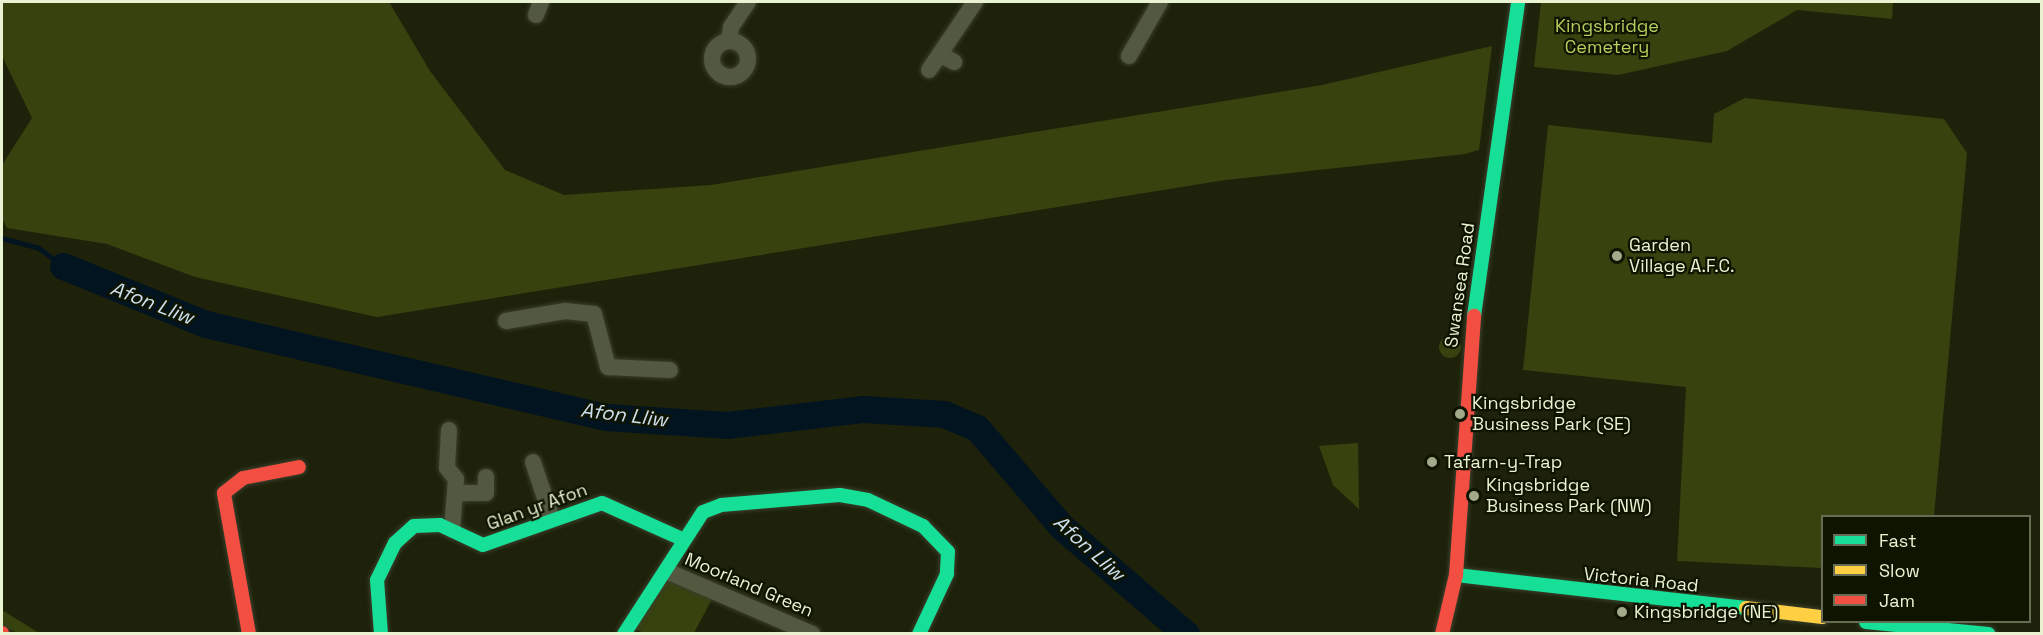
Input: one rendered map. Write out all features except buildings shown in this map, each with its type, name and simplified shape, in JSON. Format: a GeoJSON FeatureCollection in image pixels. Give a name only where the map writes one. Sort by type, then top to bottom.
{"type":"FeatureCollection","features":[{"type":"Feature","properties":{"kind":"street"},"geometry":{"type":"LineString","coordinates":[[729,42],[731,27],[748,2]]}},
{"type":"Feature","properties":{"kind":"street"},"geometry":{"type":"LineString","coordinates":[[929,70],[947,58],[975,2]]}},
{"type":"Feature","properties":{"kind":"street"},"geometry":{"type":"LineString","coordinates":[[1129,57],[1160,2]]}},
{"type":"Feature","properties":{"kind":"street","name":"Swansea Road"},"geometry":{"type":"LineString","coordinates":[[1442,633],[1456,575],[1464,385],[1518,2]]}},
{"type":"Feature","properties":{"kind":"street"},"geometry":{"type":"LineString","coordinates":[[506,321],[565,311],[594,314],[608,367],[670,370]]}},
{"type":"Feature","properties":{"kind":"street"},"geometry":{"type":"LineString","coordinates":[[449,430],[447,468],[456,479],[452,530]]}},
{"type":"Feature","properties":{"kind":"street"},"geometry":{"type":"LineString","coordinates":[[533,462],[552,519]]}},
{"type":"Feature","properties":{"kind":"street"},"geometry":{"type":"LineString","coordinates":[[249,633],[224,493],[243,478],[299,467]]}},
{"type":"Feature","properties":{"kind":"street"},"geometry":{"type":"LineString","coordinates":[[455,493],[486,493],[486,477]]}},
{"type":"Feature","properties":{"kind":"street"},"geometry":{"type":"LineString","coordinates":[[624,633],[669,572],[682,538],[703,512],[721,505],[828,496],[868,501],[922,526],[948,552],[947,574],[919,633]]}},
{"type":"Feature","properties":{"kind":"street","name":"Glan yr Afon"},"geometry":{"type":"LineString","coordinates":[[381,633],[377,580],[395,543],[414,526],[452,530],[483,545],[602,503],[682,538]]}},
{"type":"Feature","properties":{"kind":"street","name":"Moorland Green"},"geometry":{"type":"LineString","coordinates":[[669,572],[812,633]]}},
{"type":"Feature","properties":{"kind":"street","name":"Victoria Road"},"geometry":{"type":"LineString","coordinates":[[1456,575],[1821,617]]}},
{"type":"Feature","properties":{"kind":"street"},"geometry":{"type":"LineString","coordinates":[[1886,623],[1988,633]]}},
{"type":"Feature","properties":{"kind":"green space"},"geometry":{"type":"Polygon","coordinates":[[[2,2],[389,2],[430,71],[505,170],[564,195],[711,185],[1322,85],[1492,46],[1479,150],[1465,154],[1225,180],[377,317],[195,277],[107,244],[7,228],[2,219],[2,165],[32,118],[2,56],[2,2]]]}},
{"type":"Feature","properties":{"kind":"green space","name":"Kingsbridge Cemetery"},"geometry":{"type":"Polygon","coordinates":[[[1541,2],[1893,2],[1892,19],[1797,10],[1727,51],[1618,75],[1534,67],[1541,2]]]}},
{"type":"Feature","properties":{"kind":"green space"},"geometry":{"type":"Polygon","coordinates":[[[1745,98],[1944,119],[1967,153],[1934,515],[1821,515],[1821,568],[1677,561],[1686,387],[1523,370],[1548,125],[1712,143],[1714,114],[1745,98]]]}},
{"type":"Feature","properties":{"kind":"green space"},"geometry":{"type":"Polygon","coordinates":[[[1450,336],[1458,339],[1461,347],[1458,355],[1450,358],[1442,355],[1439,347],[1442,339],[1450,336]]]}},
{"type":"Feature","properties":{"kind":"green space"},"geometry":{"type":"Polygon","coordinates":[[[1358,443],[1359,509],[1333,485],[1319,446],[1358,443]]]}},
{"type":"Feature","properties":{"kind":"green space"},"geometry":{"type":"Polygon","coordinates":[[[670,577],[713,597],[694,633],[644,633],[633,628],[670,577]]]}},
{"type":"Feature","properties":{"kind":"green space"},"geometry":{"type":"Polygon","coordinates":[[[2,610],[39,633],[17,633],[2,625],[2,610]]]}},
{"type":"Feature","properties":{"kind":"waterway","name":"Afon Lliw"},"geometry":{"type":"LineString","coordinates":[[2,238],[39,248],[63,266]]}},
{"type":"Feature","properties":{"kind":"waterway","name":"Afon Lliw"},"geometry":{"type":"LineString","coordinates":[[63,266],[206,324],[606,417],[727,425],[864,409],[944,414],[977,428],[1062,527],[1186,634]]}},
{"type":"Feature","properties":{"kind":"traffic: fast"},"geometry":{"type":"LineString","coordinates":[[1474,316],[1518,2]]}},
{"type":"Feature","properties":{"kind":"traffic: fast"},"geometry":{"type":"LineString","coordinates":[[624,634],[703,512],[721,505],[840,495],[868,500],[923,526],[948,552],[947,574],[919,634]]}},
{"type":"Feature","properties":{"kind":"traffic: fast"},"geometry":{"type":"LineString","coordinates":[[381,634],[377,580],[395,543],[414,526],[440,525],[483,545],[602,503],[682,539]]}},
{"type":"Feature","properties":{"kind":"traffic: fast"},"geometry":{"type":"LineString","coordinates":[[1456,575],[1746,608]]}},
{"type":"Feature","properties":{"kind":"traffic: fast"},"geometry":{"type":"LineString","coordinates":[[1876,623],[1988,634]]}},
{"type":"Feature","properties":{"kind":"traffic: slow"},"geometry":{"type":"LineString","coordinates":[[1746,608],[1821,617]]}},
{"type":"Feature","properties":{"kind":"traffic: jam"},"geometry":{"type":"LineString","coordinates":[[1442,634],[1456,575],[1474,316]]}},
{"type":"Feature","properties":{"kind":"traffic: jam"},"geometry":{"type":"LineString","coordinates":[[249,634],[224,493],[243,478],[299,467]]}},
{"type":"Feature","properties":{"kind":"place","name":"Garden Village A.F.C."},"geometry":{"type":"Point","coordinates":[1617,256]}},
{"type":"Feature","properties":{"kind":"place","name":"Kingsbridge Business Park (SE)"},"geometry":{"type":"Point","coordinates":[1460,414]}},
{"type":"Feature","properties":{"kind":"place","name":"Tafarn-y-Trap"},"geometry":{"type":"Point","coordinates":[1432,462]}},
{"type":"Feature","properties":{"kind":"place","name":"Kingsbridge Business Park (NW)"},"geometry":{"type":"Point","coordinates":[1474,496]}},
{"type":"Feature","properties":{"kind":"place","name":"Kingsbridge (NE)"},"geometry":{"type":"Point","coordinates":[1622,612]}}]}
